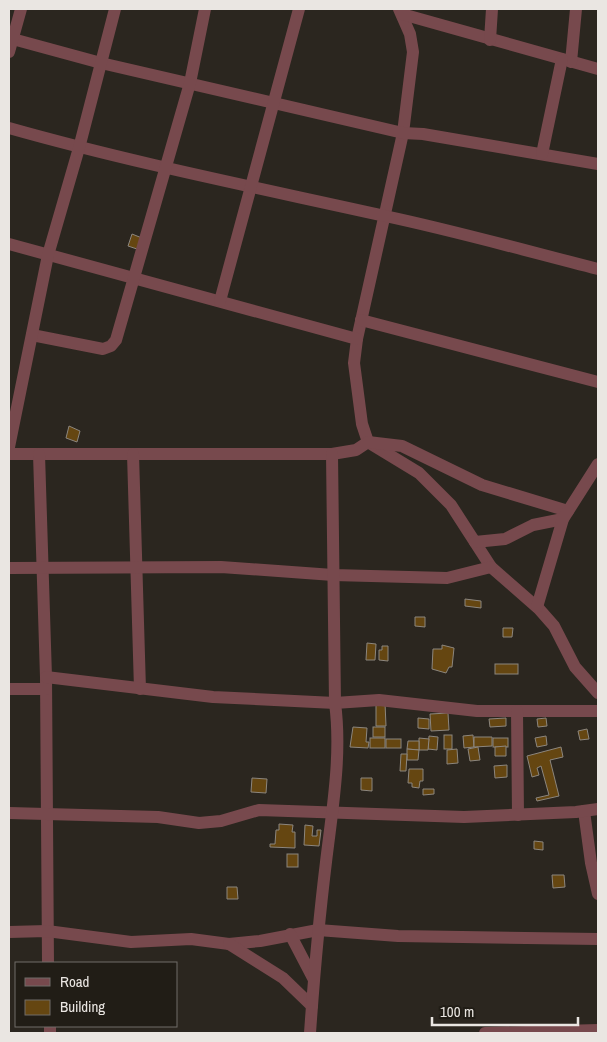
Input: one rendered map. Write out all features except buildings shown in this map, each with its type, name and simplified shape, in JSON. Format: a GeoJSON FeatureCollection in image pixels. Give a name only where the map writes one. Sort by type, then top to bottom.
{"type":"FeatureCollection","features":[{"type":"Feature","properties":{"kind":"street"},"geometry":{"type":"LineString","coordinates":[[21,9],[10,43],[190,83],[403,134],[423,134],[598,164]]}},
{"type":"Feature","properties":{"kind":"street"},"geometry":{"type":"LineString","coordinates":[[9,447],[48,255],[80,148],[116,9]]}},
{"type":"Feature","properties":{"kind":"street"},"geometry":{"type":"LineString","coordinates":[[32,335],[102,349],[111,346],[116,340],[190,83],[205,9]]}},
{"type":"Feature","properties":{"kind":"street"},"geometry":{"type":"LineString","coordinates":[[220,301],[299,9]]}},
{"type":"Feature","properties":{"kind":"street"},"geometry":{"type":"LineString","coordinates":[[490,40],[492,9]]}},
{"type":"Feature","properties":{"kind":"street"},"geometry":{"type":"LineString","coordinates":[[542,154],[567,60],[576,9]]}},
{"type":"Feature","properties":{"kind":"street"},"geometry":{"type":"LineString","coordinates":[[401,12],[490,40],[598,69]]}},
{"type":"Feature","properties":{"kind":"street"},"geometry":{"type":"LineString","coordinates":[[401,12],[410,34],[413,52],[403,134],[357,339],[354,364],[362,424],[368,442],[419,473],[452,505],[490,567],[537,607],[554,626],[574,668],[598,693]]}},
{"type":"Feature","properties":{"kind":"street"},"geometry":{"type":"LineString","coordinates":[[9,128],[80,148],[250,188],[386,216],[598,269]]}},
{"type":"Feature","properties":{"kind":"street"},"geometry":{"type":"LineString","coordinates":[[9,244],[357,339]]}},
{"type":"Feature","properties":{"kind":"street"},"geometry":{"type":"LineString","coordinates":[[361,320],[598,382]]}},
{"type":"Feature","properties":{"kind":"street"},"geometry":{"type":"LineString","coordinates":[[9,454],[332,454],[356,450],[368,442],[402,446],[482,485],[566,515]]}},
{"type":"Feature","properties":{"kind":"street"},"geometry":{"type":"LineString","coordinates":[[40,454],[46,683],[48,962]]}},
{"type":"Feature","properties":{"kind":"street"},"geometry":{"type":"LineString","coordinates":[[133,454],[140,689]]}},
{"type":"Feature","properties":{"kind":"street"},"geometry":{"type":"LineString","coordinates":[[310,1033],[318,930],[332,812],[338,725],[335,703],[332,454]]}},
{"type":"Feature","properties":{"kind":"street"},"geometry":{"type":"LineString","coordinates":[[537,607],[566,515],[597,468]]}},
{"type":"Feature","properties":{"kind":"street"},"geometry":{"type":"LineString","coordinates":[[475,542],[505,539],[534,525],[566,515]]}},
{"type":"Feature","properties":{"kind":"street"},"geometry":{"type":"LineString","coordinates":[[9,568],[220,568],[333,575],[447,578],[490,567]]}},
{"type":"Feature","properties":{"kind":"street"},"geometry":{"type":"LineString","coordinates":[[9,689],[46,683],[140,689],[213,697],[335,703],[378,700],[477,711],[598,711]]}},
{"type":"Feature","properties":{"kind":"street"},"geometry":{"type":"LineString","coordinates":[[517,711],[518,815]]}},
{"type":"Feature","properties":{"kind":"street"},"geometry":{"type":"LineString","coordinates":[[9,813],[47,812],[158,818],[199,823],[221,820],[259,810],[464,818],[584,811],[598,808]]}},
{"type":"Feature","properties":{"kind":"street"},"geometry":{"type":"LineString","coordinates":[[584,811],[591,863],[598,894]]}},
{"type":"Feature","properties":{"kind":"street"},"geometry":{"type":"LineString","coordinates":[[9,932],[47,931],[131,942],[191,939],[229,944],[260,941],[318,930],[398,936],[598,939]]}},
{"type":"Feature","properties":{"kind":"street"},"geometry":{"type":"LineString","coordinates":[[290,934],[314,978]]}},
{"type":"Feature","properties":{"kind":"street"},"geometry":{"type":"LineString","coordinates":[[229,944],[283,978],[312,1006]]}},
{"type":"Feature","properties":{"kind":"street"},"geometry":{"type":"LineString","coordinates":[[485,1033],[598,1030]]}}]}
